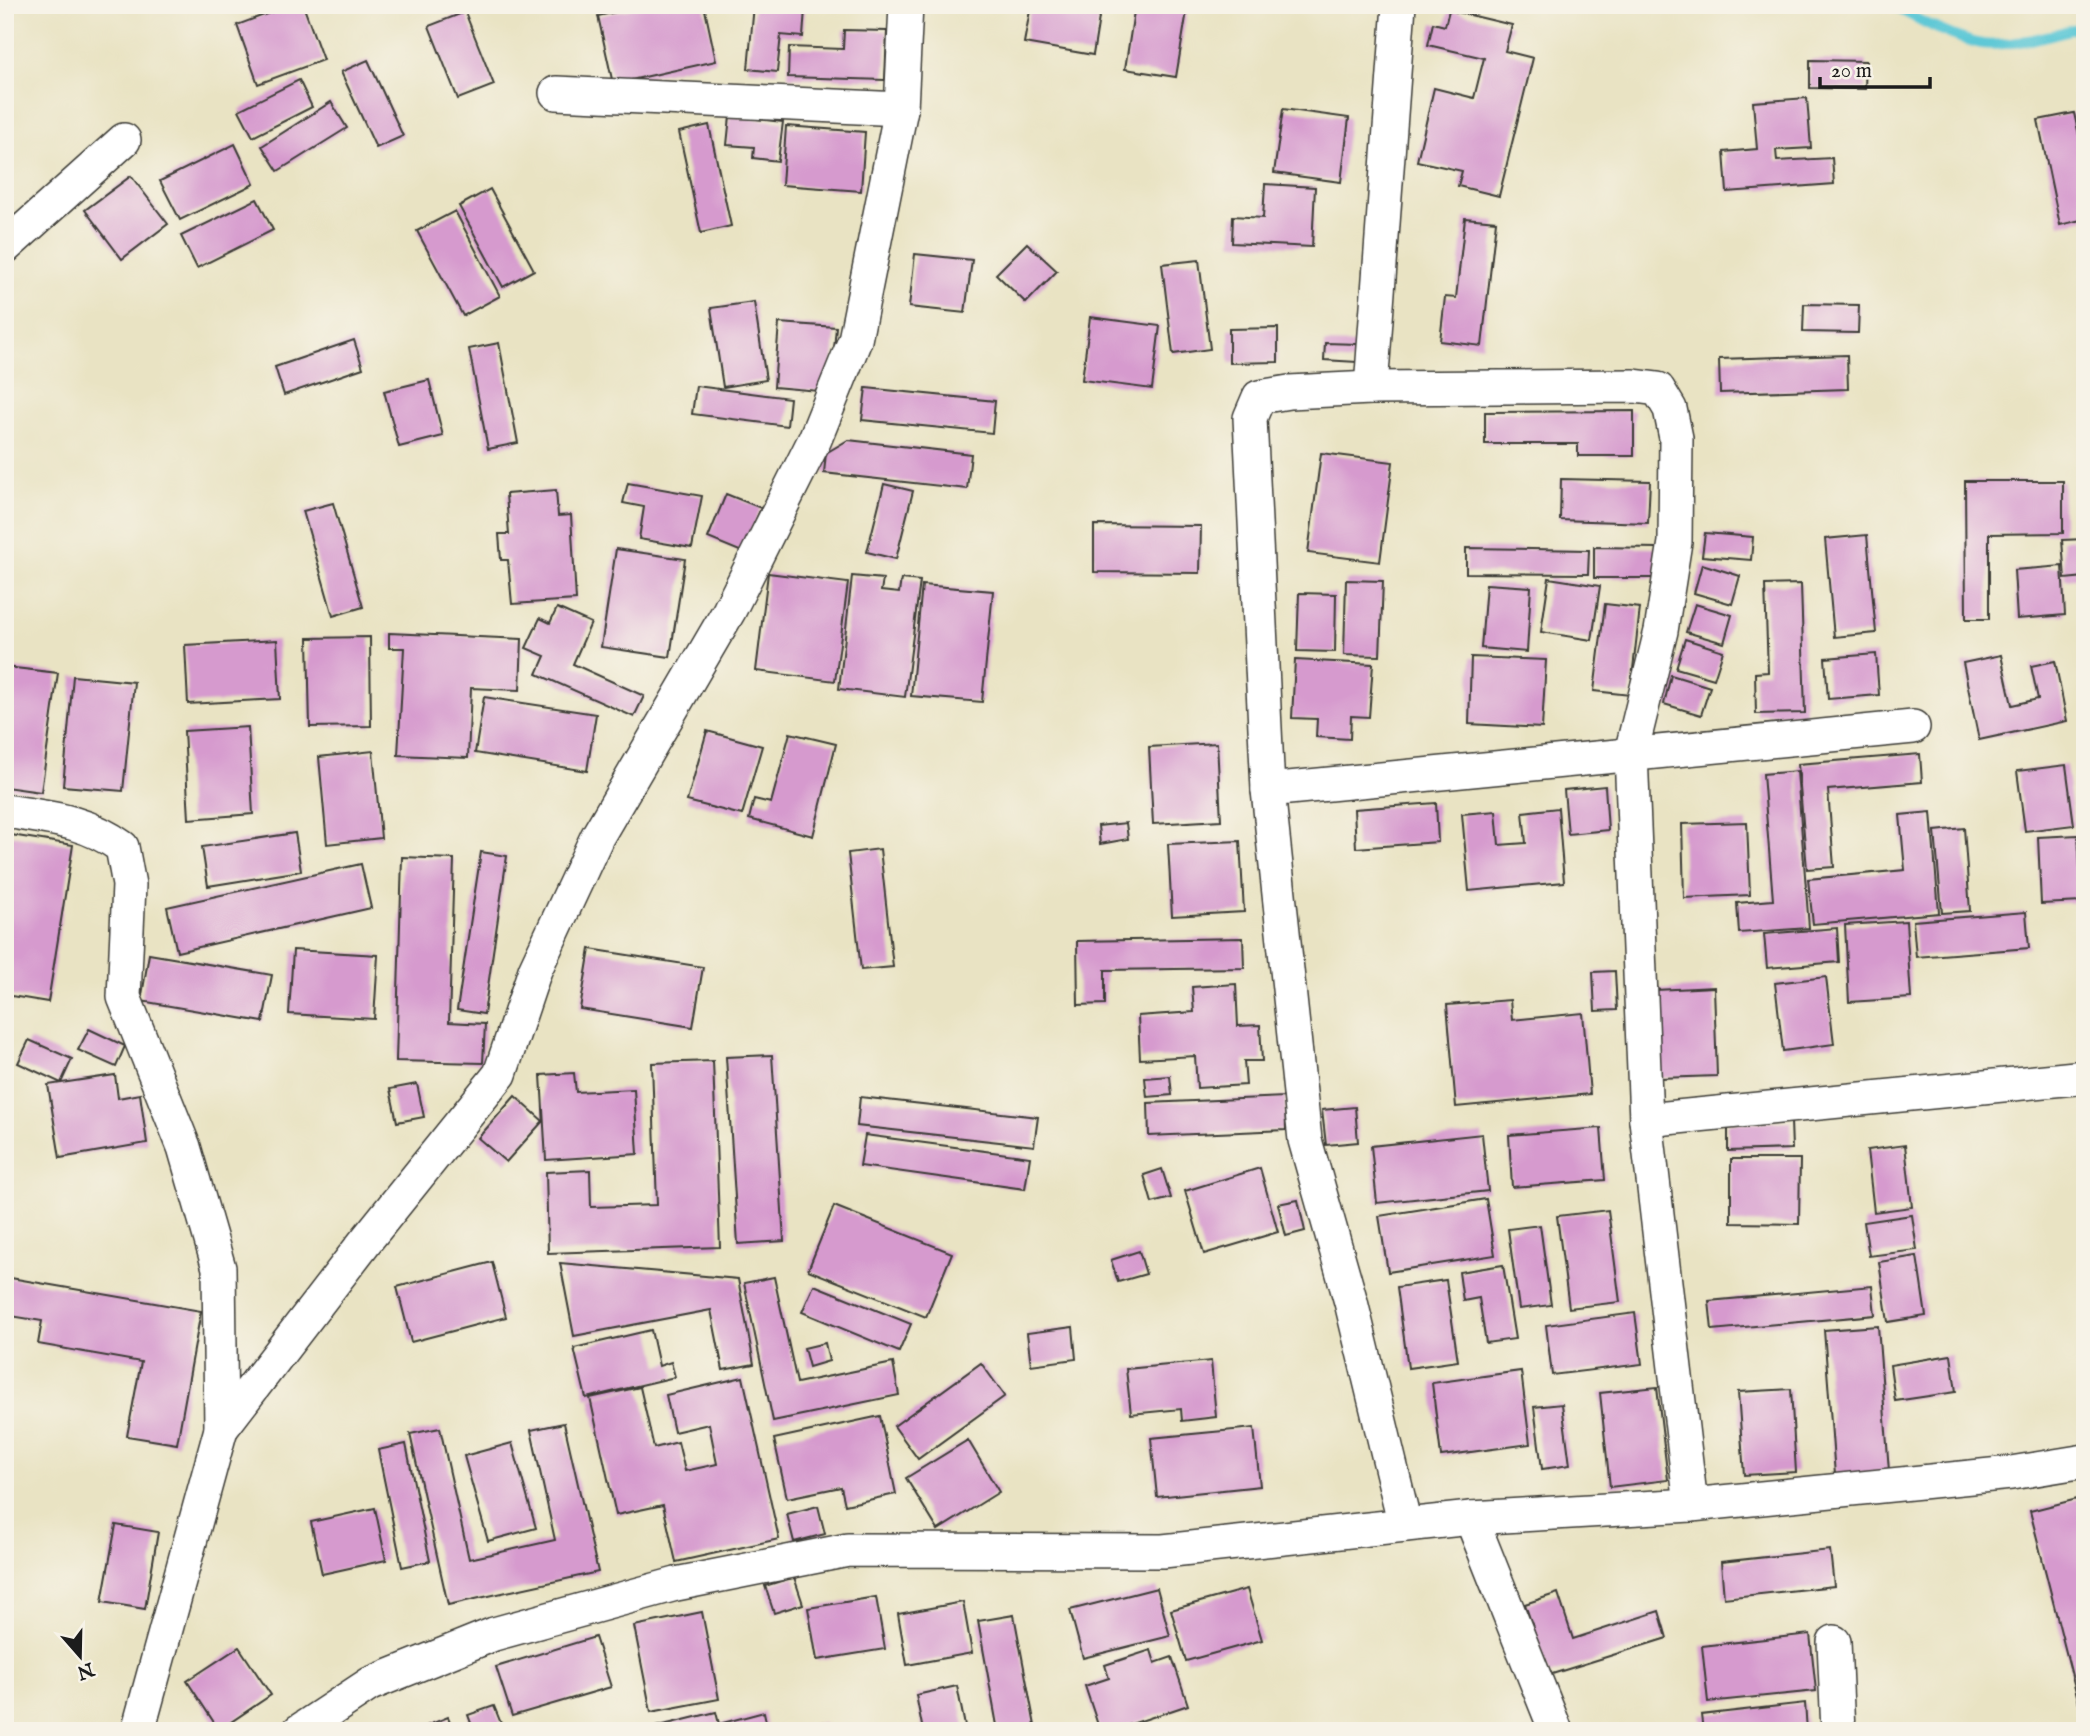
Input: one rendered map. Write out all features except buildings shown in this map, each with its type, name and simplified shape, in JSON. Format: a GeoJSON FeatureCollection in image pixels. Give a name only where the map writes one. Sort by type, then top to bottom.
{"type":"FeatureCollection","features":[{"type":"Feature","properties":{"kind":"street"},"geometry":{"type":"LineString","coordinates":[[221,1429],[364,1243],[500,1074],[535,970],[597,837],[729,611],[815,439],[855,340],[901,109],[906,5]]}},
{"type":"Feature","properties":{"kind":"street"},"geometry":{"type":"LineString","coordinates":[[1371,388],[1399,5]]}},
{"type":"Feature","properties":{"kind":"street"},"geometry":{"type":"LineString","coordinates":[[556,93],[901,109]]}},
{"type":"Feature","properties":{"kind":"street"},"geometry":{"type":"LineString","coordinates":[[5,247],[124,140]]}},
{"type":"Feature","properties":{"kind":"street"},"geometry":{"type":"LineString","coordinates":[[1405,1525],[1351,1302],[1305,1140],[1268,790],[1250,418],[1259,397],[1289,392],[1371,388],[1634,386],[1658,389],[1670,409],[1676,438],[1675,542],[1661,631],[1631,753],[1646,1120],[1691,1505]]}},
{"type":"Feature","properties":{"kind":"street"},"geometry":{"type":"LineString","coordinates":[[1268,790],[1913,727]]}},
{"type":"Feature","properties":{"kind":"street"},"geometry":{"type":"LineString","coordinates":[[5,811],[70,821],[100,831],[122,847],[129,885],[124,997],[184,1147],[219,1268],[221,1429],[138,1731]]}},
{"type":"Feature","properties":{"kind":"street"},"geometry":{"type":"LineString","coordinates":[[1646,1120],[2085,1077]]}},
{"type":"Feature","properties":{"kind":"street"},"geometry":{"type":"LineString","coordinates":[[299,1731],[370,1684],[494,1634],[676,1584],[848,1550],[1163,1551],[1471,1518],[1691,1505],[2011,1473],[2085,1461]]}},
{"type":"Feature","properties":{"kind":"street"},"geometry":{"type":"LineString","coordinates":[[1471,1518],[1556,1731]]}},
{"type":"Feature","properties":{"kind":"street"},"geometry":{"type":"LineString","coordinates":[[1834,1642],[1838,1731]]}},
{"type":"Feature","properties":{"kind":"waterway"},"geometry":{"type":"LineString","coordinates":[[1891,5],[1947,33],[1982,44],[2019,42],[2085,26]]}}]}
